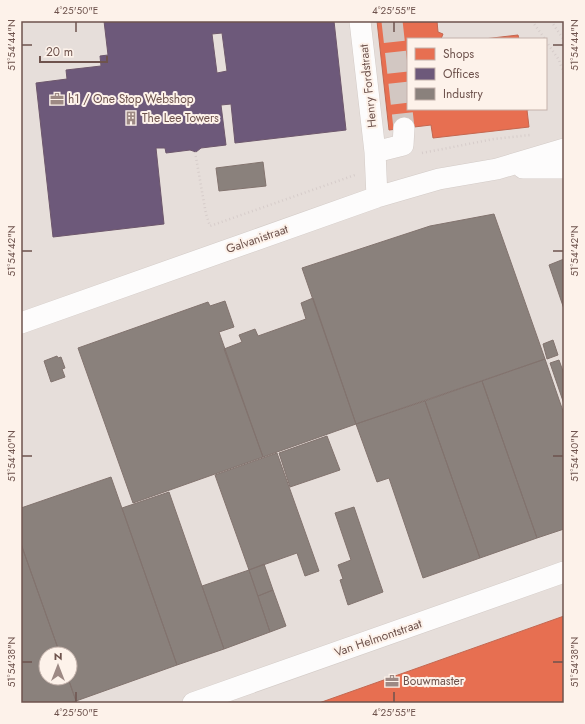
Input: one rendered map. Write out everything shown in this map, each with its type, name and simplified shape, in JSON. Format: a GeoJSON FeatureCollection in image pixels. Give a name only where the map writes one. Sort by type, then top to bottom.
{"type":"FeatureCollection","features":[{"type":"Feature","properties":{"kind":"street","name":"Henry Fordstraat"},"geometry":{"type":"LineString","coordinates":[[360,21],[375,152],[377,197]]}},
{"type":"Feature","properties":{"kind":"street"},"geometry":{"type":"LineString","coordinates":[[375,152],[402,145],[404,128]]}},
{"type":"Feature","properties":{"kind":"street","name":"Galvanistraat"},"geometry":{"type":"LineString","coordinates":[[21,323],[377,197],[439,179],[497,169],[564,149]]}},
{"type":"Feature","properties":{"kind":"street","name":"Galvanistraat"},"geometry":{"type":"LineString","coordinates":[[497,169],[564,168]]}},
{"type":"Feature","properties":{"kind":"street","name":"Van Helmontstraat"},"geometry":{"type":"LineString","coordinates":[[193,703],[564,572]]}},
{"type":"Feature","properties":{"kind":"path"},"geometry":{"type":"LineString","coordinates":[[532,21],[544,38]]}},
{"type":"Feature","properties":{"kind":"path"},"geometry":{"type":"LineString","coordinates":[[551,21],[564,40]]}},
{"type":"Feature","properties":{"kind":"path"},"geometry":{"type":"LineString","coordinates":[[547,43],[559,60],[564,74]]}},
{"type":"Feature","properties":{"kind":"shaded area"},"geometry":{"type":"Polygon","coordinates":[[[21,21],[564,21],[564,703],[21,703],[21,21]]]}},
{"type":"Feature","properties":{"kind":"building: Shops"},"geometry":{"type":"Polygon","coordinates":[[[377,21],[437,21],[438,32],[443,34],[441,38],[407,38],[407,110],[527,110],[529,127],[433,138],[431,125],[389,130],[377,21]]]}},
{"type":"Feature","properties":{"kind":"building: Shops"},"geometry":{"type":"Polygon","coordinates":[[[518,35],[519,38],[492,38],[518,35]]]}},
{"type":"Feature","properties":{"kind":"building: Shops"},"geometry":{"type":"Polygon","coordinates":[[[564,616],[564,703],[319,703],[564,616]]]}},
{"type":"Feature","properties":{"kind":"building: Offices","name":"The Lee Towers"},"geometry":{"type":"Polygon","coordinates":[[[104,21],[334,21],[346,130],[235,143],[231,104],[221,105],[226,145],[201,148],[196,152],[190,150],[166,153],[165,148],[156,148],[164,224],[53,237],[36,83],[67,79],[66,70],[101,66],[100,56],[108,55],[104,21]],[[222,33],[212,34],[217,73],[227,71],[222,33]]]}},
{"type":"Feature","properties":{"kind":"building: Industry"},"geometry":{"type":"Polygon","coordinates":[[[263,162],[266,186],[219,191],[216,168],[263,162]]]}},
{"type":"Feature","properties":{"kind":"building: Industry"},"geometry":{"type":"Polygon","coordinates":[[[494,214],[545,359],[356,424],[302,268],[430,226],[494,214]]]}},
{"type":"Feature","properties":{"kind":"building: Industry"},"geometry":{"type":"Polygon","coordinates":[[[564,259],[564,309],[549,265],[564,259]]]}},
{"type":"Feature","properties":{"kind":"building: Industry"},"geometry":{"type":"Polygon","coordinates":[[[313,298],[356,424],[263,457],[224,349],[242,342],[239,335],[255,329],[258,336],[306,319],[301,303],[313,298]]]}},
{"type":"Feature","properties":{"kind":"building: Industry"},"geometry":{"type":"Polygon","coordinates":[[[225,301],[234,327],[219,332],[263,457],[133,503],[78,348],[208,302],[210,306],[225,301]]]}},
{"type":"Feature","properties":{"kind":"building: Industry"},"geometry":{"type":"Polygon","coordinates":[[[553,340],[558,355],[547,359],[543,344],[553,340]]]}},
{"type":"Feature","properties":{"kind":"building: Industry"},"geometry":{"type":"Polygon","coordinates":[[[57,356],[58,358],[61,357],[65,368],[62,369],[65,377],[51,382],[44,361],[57,356]]]}},
{"type":"Feature","properties":{"kind":"building: Industry"},"geometry":{"type":"Polygon","coordinates":[[[545,359],[564,414],[564,529],[537,538],[482,381],[545,359]]]}},
{"type":"Feature","properties":{"kind":"building: Industry"},"geometry":{"type":"Polygon","coordinates":[[[559,360],[564,374],[564,404],[550,363],[559,360]]]}},
{"type":"Feature","properties":{"kind":"building: Industry"},"geometry":{"type":"Polygon","coordinates":[[[482,381],[537,538],[480,558],[425,401],[482,381]]]}},
{"type":"Feature","properties":{"kind":"building: Industry"},"geometry":{"type":"Polygon","coordinates":[[[425,401],[480,558],[423,578],[389,478],[377,482],[356,424],[425,401]]]}},
{"type":"Feature","properties":{"kind":"building: Industry"},"geometry":{"type":"Polygon","coordinates":[[[327,436],[340,470],[290,487],[279,453],[327,436]]]}},
{"type":"Feature","properties":{"kind":"building: Industry"},"geometry":{"type":"Polygon","coordinates":[[[277,453],[319,571],[305,576],[297,553],[249,570],[215,475],[277,453]]]}},
{"type":"Feature","properties":{"kind":"building: Industry"},"geometry":{"type":"Polygon","coordinates":[[[111,477],[177,665],[76,701],[71,686],[78,686],[78,646],[57,646],[21,544],[21,508],[111,477]]]}},
{"type":"Feature","properties":{"kind":"building: Industry"},"geometry":{"type":"Polygon","coordinates":[[[169,492],[224,649],[177,665],[122,508],[169,492]]]}},
{"type":"Feature","properties":{"kind":"building: Industry"},"geometry":{"type":"Polygon","coordinates":[[[354,507],[383,592],[348,605],[340,580],[343,579],[338,565],[351,560],[335,513],[354,507]]]}},
{"type":"Feature","properties":{"kind":"building: Industry"},"geometry":{"type":"Polygon","coordinates":[[[21,544],[57,646],[38,646],[38,686],[71,686],[76,701],[70,703],[21,703],[21,544]]]}},
{"type":"Feature","properties":{"kind":"building: Industry"},"geometry":{"type":"Polygon","coordinates":[[[264,564],[273,590],[258,596],[249,570],[264,564]]]}},
{"type":"Feature","properties":{"kind":"building: Industry"},"geometry":{"type":"Polygon","coordinates":[[[249,570],[270,632],[224,649],[202,586],[249,570]]]}},
{"type":"Feature","properties":{"kind":"building: Industry"},"geometry":{"type":"Polygon","coordinates":[[[273,590],[286,626],[270,632],[258,596],[273,590]]]}},
{"type":"Feature","properties":{"kind":"tunnel"},"geometry":{"type":"LineString","coordinates":[[392,21],[404,128]]}},
{"type":"Feature","properties":{"kind":"place","name":"h1 / One Stop Webshop"},"geometry":{"type":"Point","coordinates":[57,99]}},
{"type":"Feature","properties":{"kind":"place","name":"The Lee Towers"},"geometry":{"type":"Point","coordinates":[131,118]}},
{"type":"Feature","properties":{"kind":"place","name":"Bouwmaster"},"geometry":{"type":"Point","coordinates":[392,681]}}]}
